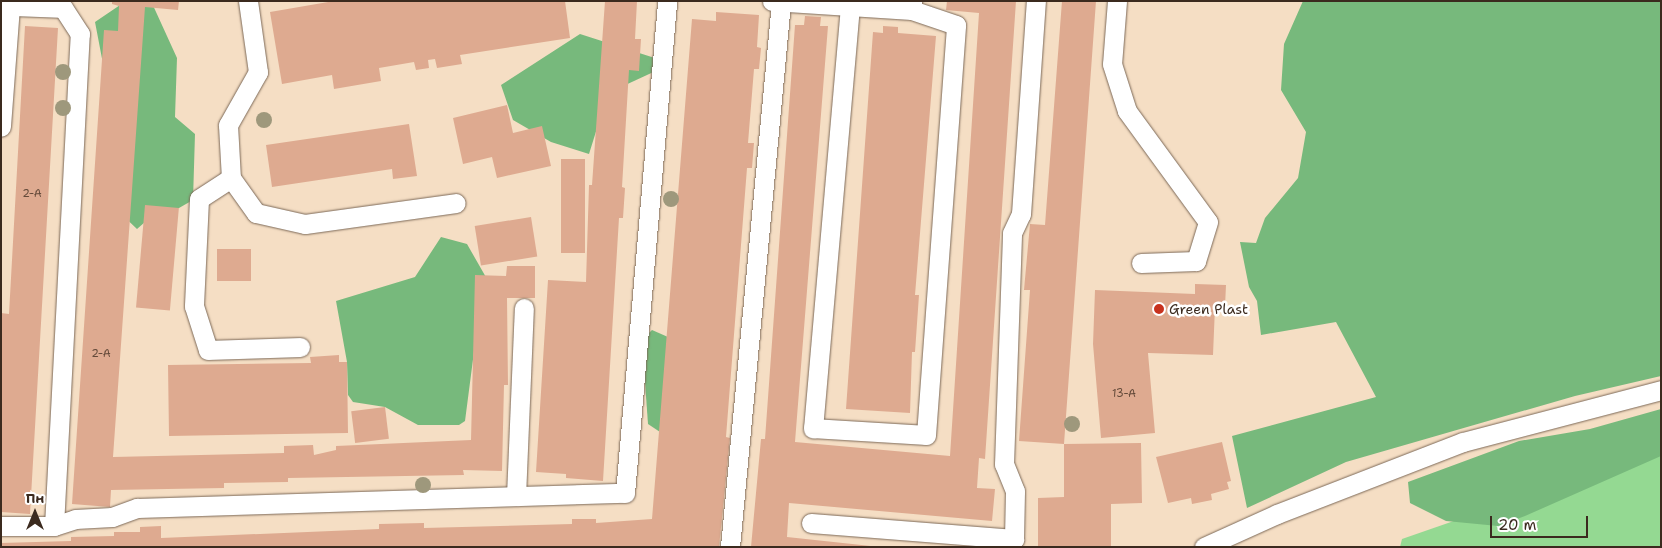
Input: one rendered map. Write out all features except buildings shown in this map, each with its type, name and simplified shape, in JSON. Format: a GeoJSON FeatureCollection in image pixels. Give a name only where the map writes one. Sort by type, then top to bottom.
{"type":"FeatureCollection","features":[{"type":"Feature","properties":{"kind":"lane"},"geometry":{"type":"LineString","coordinates":[[248,1],[258,72],[228,125],[231,178],[256,213],[305,224],[456,203]]}},
{"type":"Feature","properties":{"kind":"lane"},"geometry":{"type":"LineString","coordinates":[[1,526],[54,526],[75,519],[112,517],[137,508],[625,493],[666,1]]}},
{"type":"Feature","properties":{"kind":"lane"},"geometry":{"type":"LineString","coordinates":[[772,1],[850,6],[912,6],[956,25],[926,434],[813,428],[850,6]]}},
{"type":"Feature","properties":{"kind":"lane"},"geometry":{"type":"LineString","coordinates":[[811,523],[1014,539],[1015,491],[1004,464],[1012,233],[1021,214],[1036,1]]}},
{"type":"Feature","properties":{"kind":"lane"},"geometry":{"type":"LineString","coordinates":[[1117,1],[1112,64],[1127,111],[1208,222],[1196,261],[1141,263]]}},
{"type":"Feature","properties":{"kind":"lane"},"geometry":{"type":"LineString","coordinates":[[730,547],[781,2]]}},
{"type":"Feature","properties":{"kind":"lane"},"geometry":{"type":"LineString","coordinates":[[1,127],[5,5],[63,8],[80,34],[54,526]]}},
{"type":"Feature","properties":{"kind":"lane"},"geometry":{"type":"LineString","coordinates":[[231,178],[199,200],[194,306],[208,350],[300,347]]}},
{"type":"Feature","properties":{"kind":"lane"},"geometry":{"type":"LineString","coordinates":[[516,496],[524,308]]}},
{"type":"Feature","properties":{"kind":"lane"},"geometry":{"type":"LineString","coordinates":[[1204,547],[1277,514],[1463,442],[1661,390]]}},
{"type":"Feature","properties":{"kind":"green space"},"geometry":{"type":"Polygon","coordinates":[[[126,1],[151,1],[177,58],[175,117],[195,134],[193,200],[179,208],[161,208],[137,229],[115,208],[108,90],[95,22],[126,1]]]}},
{"type":"Feature","properties":{"kind":"green space"},"geometry":{"type":"Polygon","coordinates":[[[1303,1],[1661,1],[1661,376],[1575,396],[1346,462],[1247,508],[1232,436],[1376,397],[1336,322],[1261,335],[1257,301],[1249,287],[1240,242],[1256,243],[1265,218],[1298,178],[1306,132],[1281,90],[1284,44],[1303,1]]]}},
{"type":"Feature","properties":{"kind":"green space"},"geometry":{"type":"Polygon","coordinates":[[[580,34],[661,60],[660,69],[608,93],[589,154],[551,142],[513,120],[501,85],[580,34]]]}},
{"type":"Feature","properties":{"kind":"green space"},"geometry":{"type":"Polygon","coordinates":[[[441,237],[467,244],[495,293],[478,321],[465,421],[459,425],[418,425],[385,407],[353,402],[348,395],[347,362],[336,301],[415,277],[441,237]]]}},
{"type":"Feature","properties":{"kind":"green space"},"geometry":{"type":"Polygon","coordinates":[[[652,330],[668,337],[666,436],[648,424],[642,340],[652,330]]]}},
{"type":"Feature","properties":{"kind":"green space"},"geometry":{"type":"Polygon","coordinates":[[[1661,409],[1661,456],[1525,516],[1498,526],[1446,521],[1410,503],[1408,482],[1519,441],[1590,429],[1661,409]]]}},
{"type":"Feature","properties":{"kind":"green space"},"geometry":{"type":"Polygon","coordinates":[[[1661,449],[1661,547],[1400,547],[1402,539],[1661,449]]]}},
{"type":"Feature","properties":{"kind":"place","name":"Green Plast"},"geometry":{"type":"Point","coordinates":[1159,309]}}]}
